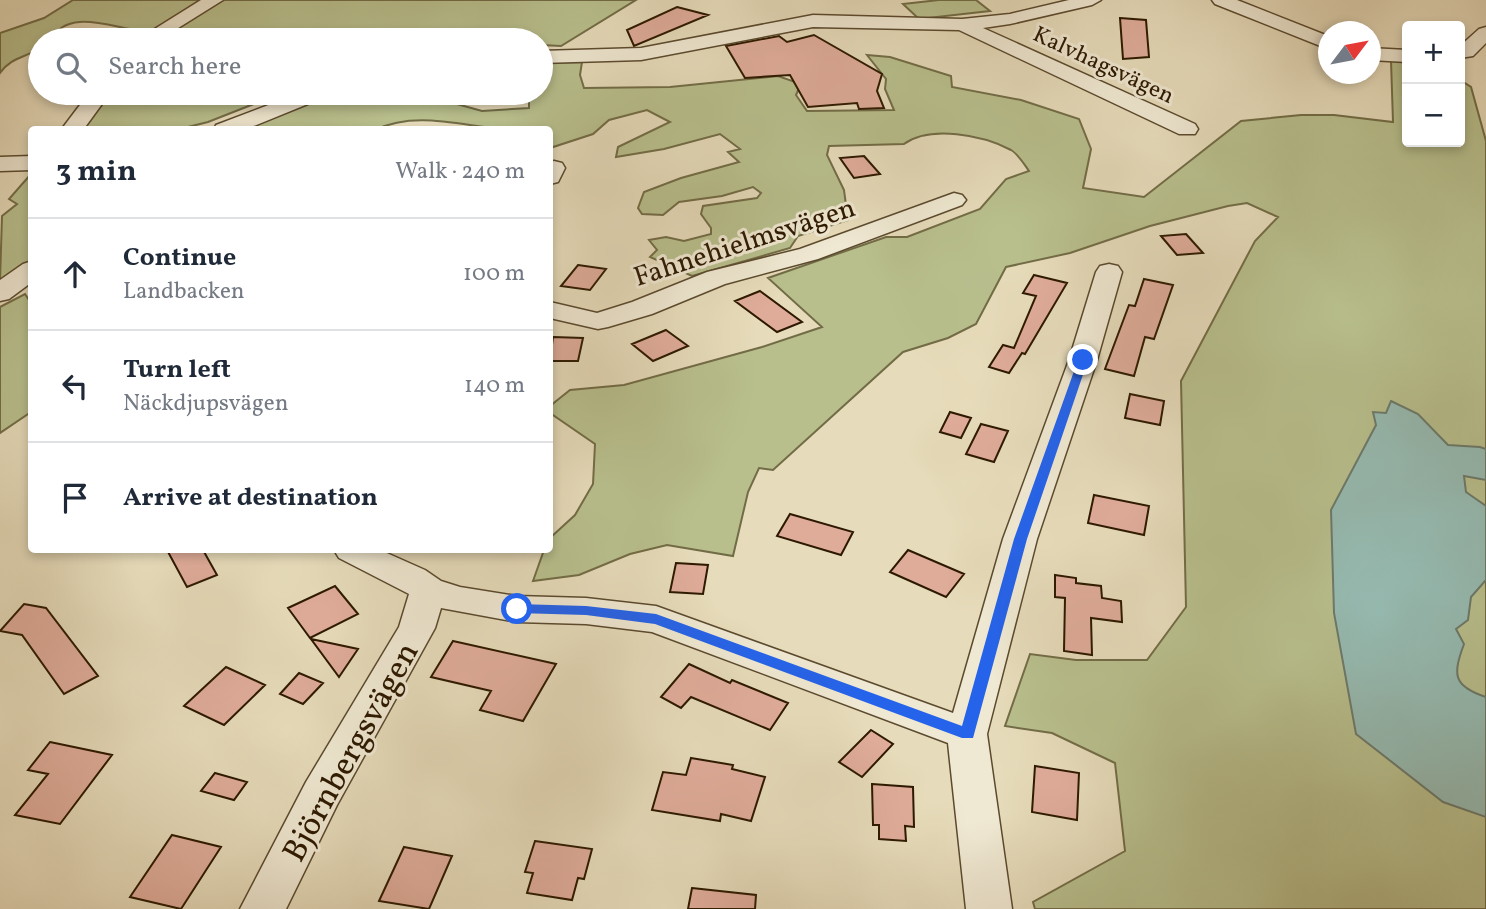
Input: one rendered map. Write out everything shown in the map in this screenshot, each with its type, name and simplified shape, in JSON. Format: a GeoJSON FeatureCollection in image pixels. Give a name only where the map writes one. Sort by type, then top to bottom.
{"type":"FeatureCollection","features":[{"type":"Feature","properties":{"kind":"street"},"geometry":{"type":"LineString","coordinates":[[166,28],[214,0]]}},
{"type":"Feature","properties":{"kind":"street"},"geometry":{"type":"LineString","coordinates":[[553,57],[641,54],[813,21],[962,25],[1010,19],[1092,0]]}},
{"type":"Feature","properties":{"kind":"street"},"geometry":{"type":"LineString","coordinates":[[1221,0],[1318,39]]}},
{"type":"Feature","properties":{"kind":"street"},"geometry":{"type":"LineString","coordinates":[[993,6],[1010,19]]}},
{"type":"Feature","properties":{"kind":"street","name":"Kalvhagsvägen"},"geometry":{"type":"LineString","coordinates":[[962,25],[1187,129]]}},
{"type":"Feature","properties":{"kind":"street"},"geometry":{"type":"LineString","coordinates":[[1465,50],[1486,33]]}},
{"type":"Feature","properties":{"kind":"street"},"geometry":{"type":"LineString","coordinates":[[1465,53],[1486,62]]}},
{"type":"Feature","properties":{"kind":"street"},"geometry":{"type":"LineString","coordinates":[[1381,55],[1402,56]]}},
{"type":"Feature","properties":{"kind":"street"},"geometry":{"type":"LineString","coordinates":[[74,126],[91,105]]}},
{"type":"Feature","properties":{"kind":"street"},"geometry":{"type":"LineString","coordinates":[[234,126],[287,105]]}},
{"type":"Feature","properties":{"kind":"street"},"geometry":{"type":"LineString","coordinates":[[0,164],[28,163]]}},
{"type":"Feature","properties":{"kind":"street","name":"Fahnehielmsvägen"},"geometry":{"type":"LineString","coordinates":[[553,311],[598,321],[642,308],[716,278],[809,254],[954,200]]}},
{"type":"Feature","properties":{"kind":"street"},"geometry":{"type":"LineString","coordinates":[[989,909],[967,734],[1020,539],[1083,360],[1109,272]]}},
{"type":"Feature","properties":{"kind":"street"},"geometry":{"type":"LineString","coordinates":[[0,293],[28,278]]}},
{"type":"Feature","properties":{"kind":"street"},"geometry":{"type":"LineString","coordinates":[[359,553],[415,573],[458,600],[517,609],[586,611],[656,619],[967,734]]}},
{"type":"Feature","properties":{"kind":"street","name":"Björnbergsvägen"},"geometry":{"type":"LineString","coordinates":[[263,909],[321,794],[417,628],[415,573]]}},
{"type":"Feature","properties":{"kind":"green space"},"geometry":{"type":"Polygon","coordinates":[[[73,0],[636,0],[561,46],[553,46],[553,28],[124,28],[75,22],[61,28],[28,28],[28,54],[0,73],[0,33],[44,18],[73,0]]]}},
{"type":"Feature","properties":{"kind":"green space"},"geometry":{"type":"Polygon","coordinates":[[[976,0],[990,11],[919,19],[903,4],[976,0]]]}},
{"type":"Feature","properties":{"kind":"green space"},"geometry":{"type":"Polygon","coordinates":[[[867,55],[890,57],[951,76],[952,87],[1021,100],[1079,119],[1091,149],[1083,188],[1144,197],[1241,121],[1301,115],[1334,115],[1393,122],[1391,60],[1402,61],[1402,147],[1465,147],[1465,83],[1471,87],[1486,141],[1486,909],[1035,909],[1033,902],[1125,851],[1115,763],[1052,733],[1005,726],[1030,654],[1076,660],[1147,660],[1186,607],[1181,381],[1255,241],[1278,217],[1247,203],[1228,206],[1150,226],[1070,253],[1006,267],[976,324],[948,338],[903,352],[773,470],[759,468],[748,492],[733,556],[667,545],[630,554],[579,575],[533,581],[543,553],[553,553],[553,535],[575,515],[593,484],[595,444],[553,415],[553,404],[570,390],[624,385],[762,347],[822,327],[768,278],[886,237],[907,237],[980,209],[1006,179],[1029,171],[1011,150],[986,140],[957,134],[928,135],[904,144],[829,146],[827,155],[844,190],[848,220],[798,236],[790,248],[692,276],[650,257],[657,250],[649,240],[666,237],[684,241],[711,234],[711,228],[701,214],[703,206],[757,198],[761,193],[753,187],[722,196],[679,202],[663,215],[642,214],[638,208],[644,192],[681,178],[739,162],[728,152],[740,149],[720,134],[664,149],[616,157],[618,147],[670,122],[647,110],[609,120],[593,134],[553,147],[553,126],[475,126],[421,120],[385,126],[245,126],[294,105],[460,105],[482,111],[553,105],[553,63],[582,62],[580,75],[584,88],[670,87],[778,76],[801,84],[796,95],[807,111],[894,110],[885,89],[886,79],[867,55]]]}},
{"type":"Feature","properties":{"kind":"green space"},"geometry":{"type":"Polygon","coordinates":[[[94,105],[251,105],[192,126],[78,126],[94,105]]]}},
{"type":"Feature","properties":{"kind":"green space"},"geometry":{"type":"Polygon","coordinates":[[[28,177],[28,262],[0,281],[2,216],[17,204],[9,199],[28,177]]]}},
{"type":"Feature","properties":{"kind":"green space"},"geometry":{"type":"Polygon","coordinates":[[[25,294],[28,298],[28,414],[0,433],[0,307],[25,294]]]}},
{"type":"Feature","properties":{"kind":"water"},"geometry":{"type":"Polygon","coordinates":[[[1391,401],[1418,414],[1448,445],[1486,449],[1486,480],[1464,476],[1466,492],[1486,506],[1486,580],[1471,597],[1468,620],[1456,629],[1464,644],[1458,663],[1458,678],[1467,688],[1486,697],[1486,817],[1443,802],[1356,734],[1334,613],[1331,510],[1376,425],[1373,412],[1386,413],[1391,401]]]}},
{"type":"Feature","properties":{"kind":"building"},"geometry":{"type":"Polygon","coordinates":[[[677,7],[708,15],[634,46],[627,30],[677,7]]]}},
{"type":"Feature","properties":{"kind":"building"},"geometry":{"type":"Polygon","coordinates":[[[1120,18],[1146,20],[1149,57],[1123,59],[1120,18]]]}},
{"type":"Feature","properties":{"kind":"building"},"geometry":{"type":"Polygon","coordinates":[[[814,35],[882,74],[877,91],[884,108],[859,109],[857,103],[808,107],[790,75],[745,78],[726,46],[779,36],[787,42],[814,35]]]}},
{"type":"Feature","properties":{"kind":"building"},"geometry":{"type":"Polygon","coordinates":[[[864,156],[880,174],[854,178],[840,158],[864,156]]]}},
{"type":"Feature","properties":{"kind":"building"},"geometry":{"type":"Polygon","coordinates":[[[1186,234],[1203,253],[1177,255],[1161,236],[1186,234]]]}},
{"type":"Feature","properties":{"kind":"building"},"geometry":{"type":"Polygon","coordinates":[[[578,265],[606,269],[590,290],[561,286],[578,265]]]}},
{"type":"Feature","properties":{"kind":"building"},"geometry":{"type":"Polygon","coordinates":[[[1034,275],[1067,283],[1025,354],[1022,353],[1009,373],[989,367],[1003,345],[1014,348],[1036,296],[1023,293],[1034,275]]]}},
{"type":"Feature","properties":{"kind":"building"},"geometry":{"type":"Polygon","coordinates":[[[1144,279],[1173,285],[1154,339],[1145,337],[1134,376],[1105,369],[1129,305],[1135,306],[1144,279]]]}},
{"type":"Feature","properties":{"kind":"building"},"geometry":{"type":"Polygon","coordinates":[[[760,291],[802,322],[777,332],[735,301],[760,291]]]}},
{"type":"Feature","properties":{"kind":"building"},"geometry":{"type":"Polygon","coordinates":[[[666,330],[688,346],[653,361],[632,344],[666,330]]]}},
{"type":"Feature","properties":{"kind":"building"},"geometry":{"type":"Polygon","coordinates":[[[553,337],[583,338],[578,361],[553,361],[553,337]]]}},
{"type":"Feature","properties":{"kind":"building"},"geometry":{"type":"Polygon","coordinates":[[[1130,394],[1164,401],[1160,425],[1125,418],[1130,394]]]}},
{"type":"Feature","properties":{"kind":"building"},"geometry":{"type":"Polygon","coordinates":[[[950,412],[971,418],[961,438],[940,432],[950,412]]]}},
{"type":"Feature","properties":{"kind":"building"},"geometry":{"type":"Polygon","coordinates":[[[981,424],[1008,431],[994,462],[966,454],[981,424]]]}},
{"type":"Feature","properties":{"kind":"building"},"geometry":{"type":"Polygon","coordinates":[[[1094,495],[1149,506],[1144,535],[1088,523],[1094,495]]]}},
{"type":"Feature","properties":{"kind":"building"},"geometry":{"type":"Polygon","coordinates":[[[790,514],[853,532],[841,555],[777,536],[790,514]]]}},
{"type":"Feature","properties":{"kind":"building"},"geometry":{"type":"Polygon","coordinates":[[[908,550],[964,574],[946,597],[890,572],[908,550]]]}},
{"type":"Feature","properties":{"kind":"building"},"geometry":{"type":"Polygon","coordinates":[[[169,553],[205,553],[217,575],[187,587],[169,553]]]}},
{"type":"Feature","properties":{"kind":"building"},"geometry":{"type":"Polygon","coordinates":[[[676,563],[708,565],[703,594],[670,592],[676,563]]]}},
{"type":"Feature","properties":{"kind":"building"},"geometry":{"type":"Polygon","coordinates":[[[1055,575],[1076,578],[1076,583],[1101,586],[1102,598],[1121,601],[1122,622],[1091,618],[1092,655],[1064,651],[1065,598],[1055,597],[1055,575]]]}},
{"type":"Feature","properties":{"kind":"building"},"geometry":{"type":"Polygon","coordinates":[[[335,586],[358,614],[310,638],[288,608],[335,586]]]}},
{"type":"Feature","properties":{"kind":"building"},"geometry":{"type":"Polygon","coordinates":[[[24,604],[46,608],[98,676],[64,694],[22,635],[0,631],[24,604]]]}},
{"type":"Feature","properties":{"kind":"building"},"geometry":{"type":"Polygon","coordinates":[[[311,639],[358,649],[339,677],[311,639]]]}},
{"type":"Feature","properties":{"kind":"building"},"geometry":{"type":"Polygon","coordinates":[[[453,641],[556,664],[523,721],[480,710],[491,691],[431,677],[453,641]]]}},
{"type":"Feature","properties":{"kind":"building"},"geometry":{"type":"Polygon","coordinates":[[[689,664],[730,683],[732,680],[788,703],[770,730],[691,697],[681,708],[661,697],[689,664]]]}},
{"type":"Feature","properties":{"kind":"building"},"geometry":{"type":"Polygon","coordinates":[[[226,667],[265,685],[224,725],[184,706],[226,667]]]}},
{"type":"Feature","properties":{"kind":"building"},"geometry":{"type":"Polygon","coordinates":[[[299,673],[323,683],[303,704],[280,694],[299,673]]]}},
{"type":"Feature","properties":{"kind":"building"},"geometry":{"type":"Polygon","coordinates":[[[871,730],[893,744],[862,777],[839,762],[871,730]]]}},
{"type":"Feature","properties":{"kind":"building"},"geometry":{"type":"Polygon","coordinates":[[[50,742],[112,755],[60,824],[15,815],[48,774],[28,770],[50,742]]]}},
{"type":"Feature","properties":{"kind":"building"},"geometry":{"type":"Polygon","coordinates":[[[691,758],[733,765],[732,769],[765,777],[751,821],[721,814],[720,821],[652,810],[663,772],[686,775],[691,758]]]}},
{"type":"Feature","properties":{"kind":"building"},"geometry":{"type":"Polygon","coordinates":[[[1035,766],[1079,773],[1077,820],[1032,812],[1035,766]]]}},
{"type":"Feature","properties":{"kind":"building"},"geometry":{"type":"Polygon","coordinates":[[[215,773],[247,782],[234,800],[201,791],[215,773]]]}},
{"type":"Feature","properties":{"kind":"building"},"geometry":{"type":"Polygon","coordinates":[[[872,784],[913,787],[914,827],[905,826],[906,841],[879,839],[879,825],[873,825],[872,784]]]}},
{"type":"Feature","properties":{"kind":"building"},"geometry":{"type":"Polygon","coordinates":[[[172,835],[221,847],[181,909],[130,897],[172,835]]]}},
{"type":"Feature","properties":{"kind":"building"},"geometry":{"type":"Polygon","coordinates":[[[535,841],[592,849],[584,879],[578,878],[572,900],[527,893],[533,873],[525,872],[535,841]]]}},
{"type":"Feature","properties":{"kind":"building"},"geometry":{"type":"Polygon","coordinates":[[[404,847],[452,856],[429,909],[379,901],[404,847]]]}},
{"type":"Feature","properties":{"kind":"building"},"geometry":{"type":"Polygon","coordinates":[[[692,888],[756,895],[755,909],[688,909],[692,888]]]}},
{"type":"Feature","properties":{"kind":"route"},"geometry":{"type":"LineString","coordinates":[[517,609],[586,611],[656,619],[967,734],[1020,539],[1083,360]]}}]}
